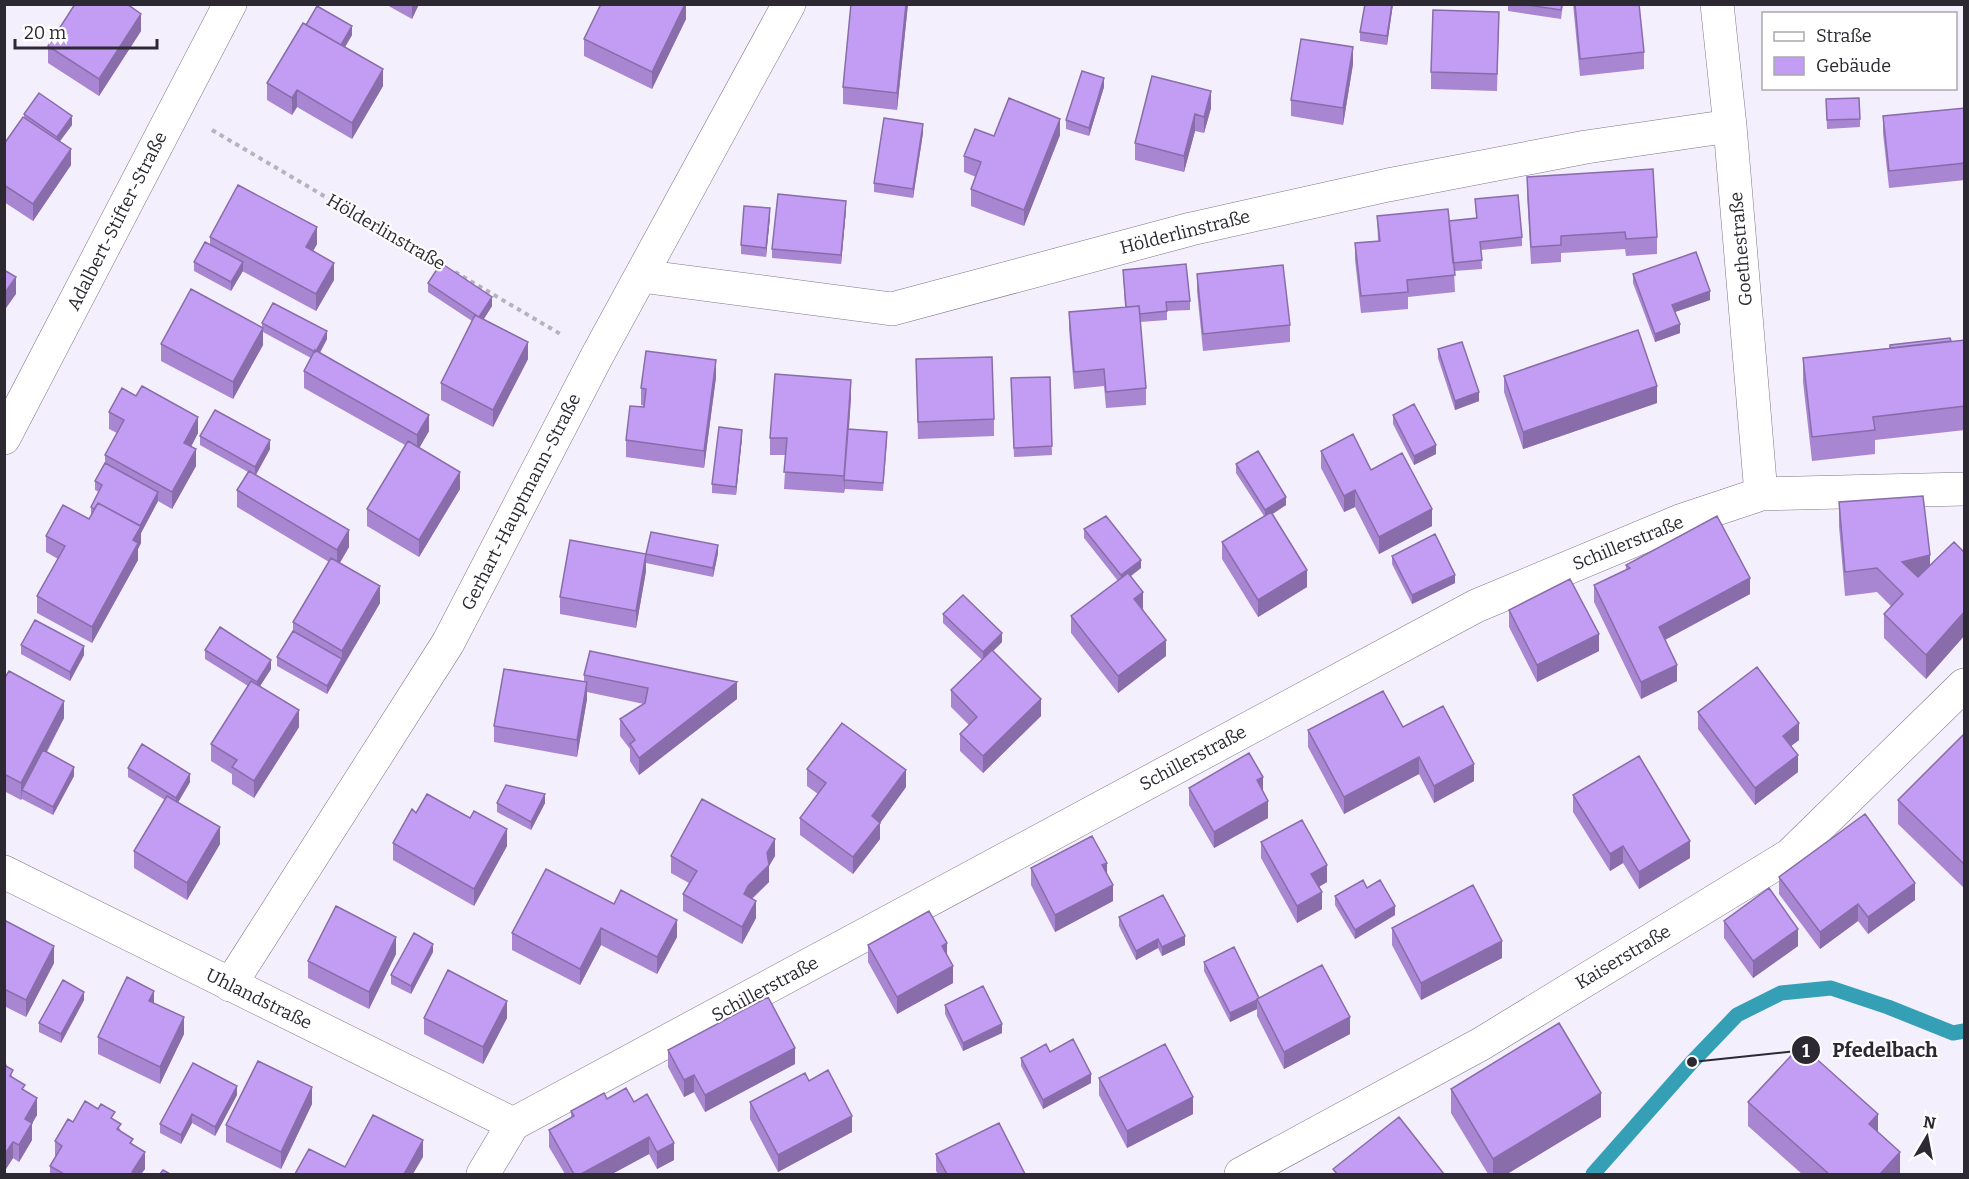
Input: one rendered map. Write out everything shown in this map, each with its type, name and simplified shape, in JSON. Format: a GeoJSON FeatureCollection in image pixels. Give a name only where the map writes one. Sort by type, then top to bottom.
{"type":"FeatureCollection","features":[{"type":"Feature","properties":{"kind":"street","name":"Adalbert-Stifter-Straße"},"geometry":{"type":"LineString","coordinates":[[4,438],[230,4]]}},
{"type":"Feature","properties":{"kind":"street","name":"Gerhart-Hauptmann-Straße"},"geometry":{"type":"LineString","coordinates":[[230,985],[448,643],[597,356],[789,4]]}},
{"type":"Feature","properties":{"kind":"street","name":"Goethestraße"},"geometry":{"type":"LineString","coordinates":[[1717,4],[1730,126],[1761,494]]}},
{"type":"Feature","properties":{"kind":"street","name":"Hölderlinstraße"},"geometry":{"type":"LineString","coordinates":[[641,276],[892,309],[1191,229],[1388,185],[1586,147],[1730,126]]}},
{"type":"Feature","properties":{"kind":"street","name":"Schillerstraße"},"geometry":{"type":"LineString","coordinates":[[513,1124],[1476,606],[1680,521],[1761,494],[1965,489]]}},
{"type":"Feature","properties":{"kind":"street","name":"Kaiserstraße"},"geometry":{"type":"LineString","coordinates":[[1241,1174],[1481,1044],[1790,855],[1965,685]]}},
{"type":"Feature","properties":{"kind":"street","name":"Uhlandstraße"},"geometry":{"type":"LineString","coordinates":[[4,872],[513,1124]]}},
{"type":"Feature","properties":{"kind":"street"},"geometry":{"type":"LineString","coordinates":[[483,1174],[513,1124]]}},
{"type":"Feature","properties":{"kind":"path","name":"Hölderlinstraße"},"geometry":{"type":"LineString","coordinates":[[175,108],[597,356]]}},
{"type":"Feature","properties":{"kind":"building"},"geometry":{"type":"Polygon","coordinates":[[[75,4],[127,4],[141,14],[99,79],[48,46],[75,4]]]}},
{"type":"Feature","properties":{"kind":"building"},"geometry":{"type":"Polygon","coordinates":[[[601,4],[685,4],[652,72],[584,39],[601,4]]]}},
{"type":"Feature","properties":{"kind":"building"},"geometry":{"type":"Polygon","coordinates":[[[851,4],[906,4],[897,93],[843,87],[851,4]]]}},
{"type":"Feature","properties":{"kind":"building"},"geometry":{"type":"Polygon","coordinates":[[[1365,4],[1392,4],[1387,36],[1360,32],[1365,4]]]}},
{"type":"Feature","properties":{"kind":"building"},"geometry":{"type":"Polygon","coordinates":[[[1520,4],[1562,4],[1561,10],[1520,4]]]}},
{"type":"Feature","properties":{"kind":"building"},"geometry":{"type":"Polygon","coordinates":[[[1575,4],[1639,4],[1644,52],[1580,59],[1575,4]]]}},
{"type":"Feature","properties":{"kind":"building"},"geometry":{"type":"Polygon","coordinates":[[[317,6],[352,26],[341,45],[306,25],[317,6]]]}},
{"type":"Feature","properties":{"kind":"building"},"geometry":{"type":"Polygon","coordinates":[[[1433,10],[1499,12],[1497,74],[1431,72],[1433,10]]]}},
{"type":"Feature","properties":{"kind":"building"},"geometry":{"type":"Polygon","coordinates":[[[303,23],[383,69],[352,123],[297,90],[292,98],[267,83],[303,23]]]}},
{"type":"Feature","properties":{"kind":"building"},"geometry":{"type":"Polygon","coordinates":[[[1301,39],[1353,47],[1343,108],[1291,100],[1301,39]]]}},
{"type":"Feature","properties":{"kind":"building"},"geometry":{"type":"Polygon","coordinates":[[[1082,71],[1104,78],[1089,128],[1066,120],[1082,71]]]}},
{"type":"Feature","properties":{"kind":"building"},"geometry":{"type":"Polygon","coordinates":[[[1152,76],[1211,91],[1204,117],[1195,114],[1184,156],[1135,143],[1152,76]]]}},
{"type":"Feature","properties":{"kind":"building"},"geometry":{"type":"Polygon","coordinates":[[[39,93],[72,116],[57,137],[24,114],[39,93]]]}},
{"type":"Feature","properties":{"kind":"building"},"geometry":{"type":"Polygon","coordinates":[[[1009,98],[1060,119],[1024,210],[971,189],[981,162],[964,156],[975,129],[994,136],[1009,98]]]}},
{"type":"Feature","properties":{"kind":"building"},"geometry":{"type":"Polygon","coordinates":[[[1859,98],[1860,119],[1827,120],[1826,99],[1859,98]]]}},
{"type":"Feature","properties":{"kind":"building"},"geometry":{"type":"Polygon","coordinates":[[[1965,108],[1965,163],[1889,171],[1883,116],[1965,108]]]}},
{"type":"Feature","properties":{"kind":"building"},"geometry":{"type":"Polygon","coordinates":[[[23,117],[71,149],[33,204],[4,185],[4,144],[23,117]]]}},
{"type":"Feature","properties":{"kind":"building"},"geometry":{"type":"Polygon","coordinates":[[[884,118],[923,124],[913,189],[874,183],[884,118]]]}},
{"type":"Feature","properties":{"kind":"building"},"geometry":{"type":"Polygon","coordinates":[[[1653,169],[1657,237],[1626,239],[1625,232],[1561,236],[1561,245],[1531,247],[1527,177],[1653,169]]]}},
{"type":"Feature","properties":{"kind":"building"},"geometry":{"type":"Polygon","coordinates":[[[238,185],[317,227],[306,247],[334,263],[316,294],[210,237],[238,185]]]}},
{"type":"Feature","properties":{"kind":"building"},"geometry":{"type":"Polygon","coordinates":[[[778,194],[846,201],[841,255],[772,249],[778,194]]]}},
{"type":"Feature","properties":{"kind":"building"},"geometry":{"type":"Polygon","coordinates":[[[1518,195],[1522,237],[1480,242],[1482,260],[1453,263],[1449,221],[1477,218],[1475,199],[1518,195]]]}},
{"type":"Feature","properties":{"kind":"building"},"geometry":{"type":"Polygon","coordinates":[[[744,206],[770,208],[766,248],[741,245],[744,206]]]}},
{"type":"Feature","properties":{"kind":"building"},"geometry":{"type":"Polygon","coordinates":[[[1448,209],[1455,275],[1407,280],[1408,292],[1361,296],[1355,243],[1380,241],[1377,216],[1448,209]]]}},
{"type":"Feature","properties":{"kind":"building"},"geometry":{"type":"Polygon","coordinates":[[[205,242],[243,262],[231,282],[194,262],[205,242]]]}},
{"type":"Feature","properties":{"kind":"building"},"geometry":{"type":"Polygon","coordinates":[[[1696,252],[1710,291],[1672,305],[1680,324],[1655,334],[1633,274],[1696,252]]]}},
{"type":"Feature","properties":{"kind":"building"},"geometry":{"type":"Polygon","coordinates":[[[441,263],[492,297],[479,317],[428,283],[441,263]]]}},
{"type":"Feature","properties":{"kind":"building"},"geometry":{"type":"Polygon","coordinates":[[[1186,264],[1190,301],[1166,302],[1167,311],[1140,314],[1139,306],[1126,307],[1123,270],[1186,264]]]}},
{"type":"Feature","properties":{"kind":"building"},"geometry":{"type":"Polygon","coordinates":[[[1283,265],[1290,325],[1203,334],[1197,274],[1283,265]]]}},
{"type":"Feature","properties":{"kind":"building"},"geometry":{"type":"Polygon","coordinates":[[[4,270],[16,277],[4,294],[4,270]]]}},
{"type":"Feature","properties":{"kind":"building"},"geometry":{"type":"Polygon","coordinates":[[[191,289],[263,328],[233,382],[161,344],[191,289]]]}},
{"type":"Feature","properties":{"kind":"building"},"geometry":{"type":"Polygon","coordinates":[[[273,303],[327,331],[315,352],[262,323],[273,303]]]}},
{"type":"Feature","properties":{"kind":"building"},"geometry":{"type":"Polygon","coordinates":[[[1139,306],[1146,388],[1106,392],[1104,369],[1074,372],[1069,312],[1139,306]]]}},
{"type":"Feature","properties":{"kind":"building"},"geometry":{"type":"Polygon","coordinates":[[[475,315],[528,342],[493,410],[441,383],[475,315]]]}},
{"type":"Feature","properties":{"kind":"building"},"geometry":{"type":"Polygon","coordinates":[[[1638,330],[1657,386],[1523,432],[1504,376],[1638,330]]]}},
{"type":"Feature","properties":{"kind":"building"},"geometry":{"type":"Polygon","coordinates":[[[1950,338],[1951,341],[1890,348],[1890,345],[1950,338]]]}},
{"type":"Feature","properties":{"kind":"building"},"geometry":{"type":"Polygon","coordinates":[[[1965,340],[1965,406],[1873,417],[1875,430],[1812,437],[1803,358],[1965,340]]]}},
{"type":"Feature","properties":{"kind":"building"},"geometry":{"type":"Polygon","coordinates":[[[1462,342],[1479,392],[1455,401],[1438,349],[1462,342]]]}},
{"type":"Feature","properties":{"kind":"building"},"geometry":{"type":"Polygon","coordinates":[[[315,350],[429,415],[417,435],[304,371],[315,350]]]}},
{"type":"Feature","properties":{"kind":"building"},"geometry":{"type":"Polygon","coordinates":[[[646,351],[716,360],[704,451],[626,440],[630,406],[644,407],[646,389],[641,388],[646,351]]]}},
{"type":"Feature","properties":{"kind":"building"},"geometry":{"type":"Polygon","coordinates":[[[992,357],[994,419],[918,422],[916,359],[992,357]]]}},
{"type":"Feature","properties":{"kind":"building"},"geometry":{"type":"Polygon","coordinates":[[[775,374],[851,380],[844,476],[784,472],[787,438],[770,438],[775,374]]]}},
{"type":"Feature","properties":{"kind":"building"},"geometry":{"type":"Polygon","coordinates":[[[1050,377],[1052,446],[1014,448],[1011,378],[1050,377]]]}},
{"type":"Feature","properties":{"kind":"building"},"geometry":{"type":"Polygon","coordinates":[[[142,386],[198,417],[184,443],[196,449],[172,492],[105,455],[124,420],[109,412],[122,388],[136,396],[142,386]]]}},
{"type":"Feature","properties":{"kind":"building"},"geometry":{"type":"Polygon","coordinates":[[[1414,404],[1436,445],[1414,456],[1393,415],[1414,404]]]}},
{"type":"Feature","properties":{"kind":"building"},"geometry":{"type":"Polygon","coordinates":[[[215,410],[270,440],[255,467],[200,436],[215,410]]]}},
{"type":"Feature","properties":{"kind":"building"},"geometry":{"type":"Polygon","coordinates":[[[719,427],[742,430],[736,487],[712,484],[719,427]]]}},
{"type":"Feature","properties":{"kind":"building"},"geometry":{"type":"Polygon","coordinates":[[[848,429],[887,432],[883,483],[844,480],[848,429]]]}},
{"type":"Feature","properties":{"kind":"building"},"geometry":{"type":"Polygon","coordinates":[[[1353,434],[1371,470],[1402,453],[1432,509],[1379,537],[1355,490],[1344,496],[1321,451],[1353,434]]]}},
{"type":"Feature","properties":{"kind":"building"},"geometry":{"type":"Polygon","coordinates":[[[408,441],[460,472],[419,540],[367,509],[408,441]]]}},
{"type":"Feature","properties":{"kind":"building"},"geometry":{"type":"Polygon","coordinates":[[[1258,451],[1286,497],[1265,510],[1236,464],[1258,451]]]}},
{"type":"Feature","properties":{"kind":"building"},"geometry":{"type":"Polygon","coordinates":[[[105,463],[158,492],[140,526],[98,503],[94,509],[91,507],[102,485],[95,481],[105,463]]]}},
{"type":"Feature","properties":{"kind":"building"},"geometry":{"type":"Polygon","coordinates":[[[249,471],[349,530],[337,550],[237,490],[249,471]]]}},
{"type":"Feature","properties":{"kind":"building"},"geometry":{"type":"Polygon","coordinates":[[[1923,496],[1930,555],[1902,562],[1918,577],[1954,542],[1965,553],[1965,611],[1926,655],[1884,614],[1903,594],[1877,568],[1845,572],[1839,502],[1923,496]]]}},
{"type":"Feature","properties":{"kind":"building"},"geometry":{"type":"Polygon","coordinates":[[[98,503],[141,526],[133,540],[138,543],[92,627],[37,596],[65,546],[46,536],[63,505],[89,519],[98,503]]]}},
{"type":"Feature","properties":{"kind":"building"},"geometry":{"type":"Polygon","coordinates":[[[1271,512],[1307,570],[1258,600],[1222,542],[1271,512]]]}},
{"type":"Feature","properties":{"kind":"building"},"geometry":{"type":"Polygon","coordinates":[[[1106,516],[1141,560],[1121,575],[1084,529],[1106,516]]]}},
{"type":"Feature","properties":{"kind":"building"},"geometry":{"type":"Polygon","coordinates":[[[1717,516],[1750,578],[1659,627],[1677,665],[1641,682],[1594,585],[1630,568],[1626,565],[1717,516]]]}},
{"type":"Feature","properties":{"kind":"building"},"geometry":{"type":"Polygon","coordinates":[[[651,532],[718,545],[713,568],[646,554],[651,532]]]}},
{"type":"Feature","properties":{"kind":"building"},"geometry":{"type":"Polygon","coordinates":[[[1435,534],[1455,575],[1412,595],[1392,556],[1435,534]]]}},
{"type":"Feature","properties":{"kind":"building"},"geometry":{"type":"Polygon","coordinates":[[[570,540],[646,554],[636,611],[560,597],[570,540]]]}},
{"type":"Feature","properties":{"kind":"building"},"geometry":{"type":"Polygon","coordinates":[[[331,558],[380,586],[342,651],[293,622],[331,558]]]}},
{"type":"Feature","properties":{"kind":"building"},"geometry":{"type":"Polygon","coordinates":[[[1128,573],[1143,592],[1134,599],[1166,640],[1118,676],[1071,616],[1128,573]]]}},
{"type":"Feature","properties":{"kind":"building"},"geometry":{"type":"Polygon","coordinates":[[[1570,579],[1599,634],[1537,665],[1509,610],[1570,579]]]}},
{"type":"Feature","properties":{"kind":"building"},"geometry":{"type":"Polygon","coordinates":[[[963,595],[1002,633],[983,652],[943,614],[963,595]]]}},
{"type":"Feature","properties":{"kind":"building"},"geometry":{"type":"Polygon","coordinates":[[[35,620],[84,646],[70,672],[21,645],[35,620]]]}},
{"type":"Feature","properties":{"kind":"building"},"geometry":{"type":"Polygon","coordinates":[[[220,627],[271,660],[257,682],[205,650],[220,627]]]}},
{"type":"Feature","properties":{"kind":"building"},"geometry":{"type":"Polygon","coordinates":[[[293,631],[342,659],[327,686],[277,657],[293,631]]]}},
{"type":"Feature","properties":{"kind":"building"},"geometry":{"type":"Polygon","coordinates":[[[992,650],[1041,699],[983,756],[960,734],[977,717],[951,690],[992,650]]]}},
{"type":"Feature","properties":{"kind":"building"},"geometry":{"type":"Polygon","coordinates":[[[590,651],[737,682],[639,758],[630,744],[635,740],[620,719],[645,703],[648,688],[584,675],[590,651]]]}},
{"type":"Feature","properties":{"kind":"building"},"geometry":{"type":"Polygon","coordinates":[[[1757,667],[1799,723],[1783,736],[1798,755],[1755,788],[1698,712],[1757,667]]]}},
{"type":"Feature","properties":{"kind":"building"},"geometry":{"type":"Polygon","coordinates":[[[504,669],[587,682],[577,740],[494,726],[504,669]]]}},
{"type":"Feature","properties":{"kind":"building"},"geometry":{"type":"Polygon","coordinates":[[[9,671],[64,701],[21,783],[4,774],[4,679],[9,671]]]}},
{"type":"Feature","properties":{"kind":"building"},"geometry":{"type":"Polygon","coordinates":[[[251,681],[299,710],[254,781],[232,767],[237,760],[211,744],[251,681]]]}},
{"type":"Feature","properties":{"kind":"building"},"geometry":{"type":"Polygon","coordinates":[[[1383,691],[1403,727],[1443,706],[1474,764],[1434,786],[1419,757],[1344,797],[1308,730],[1383,691]]]}},
{"type":"Feature","properties":{"kind":"building"},"geometry":{"type":"Polygon","coordinates":[[[842,723],[906,770],[872,816],[880,823],[853,857],[800,818],[826,783],[807,769],[842,723]]]}},
{"type":"Feature","properties":{"kind":"building"},"geometry":{"type":"Polygon","coordinates":[[[1965,733],[1965,865],[1898,800],[1965,733]]]}},
{"type":"Feature","properties":{"kind":"building"},"geometry":{"type":"Polygon","coordinates":[[[142,744],[190,774],[176,798],[128,768],[142,744]]]}},
{"type":"Feature","properties":{"kind":"building"},"geometry":{"type":"Polygon","coordinates":[[[43,750],[74,767],[53,807],[22,790],[43,750]]]}},
{"type":"Feature","properties":{"kind":"building"},"geometry":{"type":"Polygon","coordinates":[[[1249,753],[1263,777],[1257,780],[1268,801],[1214,832],[1189,788],[1249,753]]]}},
{"type":"Feature","properties":{"kind":"building"},"geometry":{"type":"Polygon","coordinates":[[[1639,756],[1690,841],[1639,872],[1623,846],[1610,854],[1573,795],[1639,756]]]}},
{"type":"Feature","properties":{"kind":"building"},"geometry":{"type":"Polygon","coordinates":[[[506,785],[545,794],[531,822],[497,803],[506,785]]]}},
{"type":"Feature","properties":{"kind":"building"},"geometry":{"type":"Polygon","coordinates":[[[427,794],[470,818],[474,811],[507,829],[474,889],[393,843],[412,809],[416,813],[427,794]]]}},
{"type":"Feature","properties":{"kind":"building"},"geometry":{"type":"Polygon","coordinates":[[[167,796],[220,827],[187,883],[134,851],[167,796]]]}},
{"type":"Feature","properties":{"kind":"building"},"geometry":{"type":"Polygon","coordinates":[[[702,799],[775,839],[767,853],[769,865],[748,886],[744,894],[756,901],[742,927],[683,894],[697,871],[671,856],[702,799]]]}},
{"type":"Feature","properties":{"kind":"building"},"geometry":{"type":"Polygon","coordinates":[[[1865,814],[1915,883],[1868,917],[1858,904],[1820,932],[1779,877],[1865,814]]]}},
{"type":"Feature","properties":{"kind":"building"},"geometry":{"type":"Polygon","coordinates":[[[1302,820],[1327,865],[1311,874],[1322,892],[1297,906],[1261,842],[1302,820]]]}},
{"type":"Feature","properties":{"kind":"building"},"geometry":{"type":"Polygon","coordinates":[[[1092,836],[1107,863],[1102,865],[1113,885],[1055,915],[1031,868],[1092,836]]]}},
{"type":"Feature","properties":{"kind":"building"},"geometry":{"type":"Polygon","coordinates":[[[546,869],[614,904],[621,890],[677,920],[657,957],[601,928],[580,969],[512,933],[546,869]]]}},
{"type":"Feature","properties":{"kind":"building"},"geometry":{"type":"Polygon","coordinates":[[[1363,880],[1367,888],[1380,880],[1395,906],[1355,930],[1335,896],[1363,880]]]}},
{"type":"Feature","properties":{"kind":"building"},"geometry":{"type":"Polygon","coordinates":[[[1473,885],[1502,941],[1421,983],[1392,928],[1473,885]]]}},
{"type":"Feature","properties":{"kind":"building"},"geometry":{"type":"Polygon","coordinates":[[[1769,888],[1798,929],[1753,961],[1724,921],[1769,888]]]}},
{"type":"Feature","properties":{"kind":"building"},"geometry":{"type":"Polygon","coordinates":[[[1163,895],[1185,936],[1162,947],[1158,939],[1136,951],[1119,917],[1163,895]]]}},
{"type":"Feature","properties":{"kind":"building"},"geometry":{"type":"Polygon","coordinates":[[[336,906],[396,937],[369,992],[308,961],[336,906]]]}},
{"type":"Feature","properties":{"kind":"building"},"geometry":{"type":"Polygon","coordinates":[[[929,911],[947,943],[942,946],[953,966],[897,997],[868,945],[929,911]]]}},
{"type":"Feature","properties":{"kind":"building"},"geometry":{"type":"Polygon","coordinates":[[[4,920],[54,946],[26,1000],[4,989],[4,920]]]}},
{"type":"Feature","properties":{"kind":"building"},"geometry":{"type":"Polygon","coordinates":[[[414,933],[433,944],[411,986],[391,975],[414,933]]]}},
{"type":"Feature","properties":{"kind":"building"},"geometry":{"type":"Polygon","coordinates":[[[1234,947],[1259,998],[1230,1013],[1204,962],[1234,947]]]}},
{"type":"Feature","properties":{"kind":"building"},"geometry":{"type":"Polygon","coordinates":[[[1322,965],[1350,1017],[1284,1052],[1257,999],[1322,965]]]}},
{"type":"Feature","properties":{"kind":"building"},"geometry":{"type":"Polygon","coordinates":[[[448,970],[507,1001],[483,1047],[424,1018],[448,970]]]}},
{"type":"Feature","properties":{"kind":"building"},"geometry":{"type":"Polygon","coordinates":[[[127,977],[154,991],[149,1001],[184,1017],[160,1067],[98,1037],[127,977]]]}},
{"type":"Feature","properties":{"kind":"building"},"geometry":{"type":"Polygon","coordinates":[[[63,980],[84,992],[61,1034],[39,1023],[63,980]]]}},
{"type":"Feature","properties":{"kind":"building"},"geometry":{"type":"Polygon","coordinates":[[[983,986],[1002,1024],[963,1043],[945,1005],[983,986]]]}},
{"type":"Feature","properties":{"kind":"building"},"geometry":{"type":"Polygon","coordinates":[[[768,997],[795,1048],[705,1095],[694,1075],[684,1080],[668,1050],[768,997]]]}},
{"type":"Feature","properties":{"kind":"building"},"geometry":{"type":"Polygon","coordinates":[[[1559,1023],[1601,1093],[1493,1159],[1451,1089],[1559,1023]]]}},
{"type":"Feature","properties":{"kind":"building"},"geometry":{"type":"Polygon","coordinates":[[[1073,1039],[1091,1074],[1043,1100],[1021,1058],[1046,1044],[1050,1052],[1073,1039]]]}},
{"type":"Feature","properties":{"kind":"building"},"geometry":{"type":"Polygon","coordinates":[[[1165,1044],[1193,1097],[1127,1131],[1099,1078],[1165,1044]]]}},
{"type":"Feature","properties":{"kind":"building"},"geometry":{"type":"Polygon","coordinates":[[[1801,1045],[1878,1114],[1869,1124],[1900,1152],[1880,1174],[1829,1174],[1748,1102],[1801,1045]]]}},
{"type":"Feature","properties":{"kind":"building"},"geometry":{"type":"Polygon","coordinates":[[[258,1061],[312,1087],[281,1152],[226,1125],[258,1061]]]}},
{"type":"Feature","properties":{"kind":"building"},"geometry":{"type":"Polygon","coordinates":[[[193,1063],[237,1086],[215,1127],[192,1114],[181,1135],[160,1124],[193,1063]]]}},
{"type":"Feature","properties":{"kind":"building"},"geometry":{"type":"Polygon","coordinates":[[[4,1065],[13,1070],[10,1076],[25,1085],[22,1089],[37,1098],[25,1119],[32,1123],[19,1145],[13,1142],[4,1155],[4,1065]]]}},
{"type":"Feature","properties":{"kind":"building"},"geometry":{"type":"Polygon","coordinates":[[[828,1070],[852,1116],[778,1155],[750,1102],[805,1073],[809,1081],[828,1070]]]}},
{"type":"Feature","properties":{"kind":"building"},"geometry":{"type":"Polygon","coordinates":[[[626,1088],[634,1102],[647,1094],[674,1143],[657,1152],[649,1137],[581,1174],[574,1174],[549,1130],[574,1116],[571,1111],[604,1093],[607,1099],[626,1088]]]}},
{"type":"Feature","properties":{"kind":"building"},"geometry":{"type":"Polygon","coordinates":[[[85,1101],[98,1109],[101,1104],[115,1112],[111,1118],[121,1124],[117,1129],[133,1139],[130,1143],[145,1152],[132,1172],[136,1174],[64,1174],[50,1166],[62,1146],[55,1141],[68,1119],[73,1122],[85,1101]]]}},
{"type":"Feature","properties":{"kind":"building"},"geometry":{"type":"Polygon","coordinates":[[[373,1115],[423,1140],[404,1174],[295,1174],[309,1149],[345,1167],[373,1115]]]}},
{"type":"Feature","properties":{"kind":"building"},"geometry":{"type":"Polygon","coordinates":[[[1399,1117],[1444,1174],[1337,1174],[1333,1169],[1399,1117]]]}},
{"type":"Feature","properties":{"kind":"building"},"geometry":{"type":"Polygon","coordinates":[[[999,1123],[1025,1174],[947,1174],[936,1154],[999,1123]]]}},
{"type":"Feature","properties":{"kind":"waterway"},"geometry":{"type":"LineString","coordinates":[[1593,1174],[1692,1062],[1737,1015],[1781,993],[1831,988],[1888,1007],[1953,1033],[1964,1031]]}},
{"type":"Feature","properties":{"kind":"place","name":"Pfedelbach"},"geometry":{"type":"Point","coordinates":[1692,1062]}}]}
